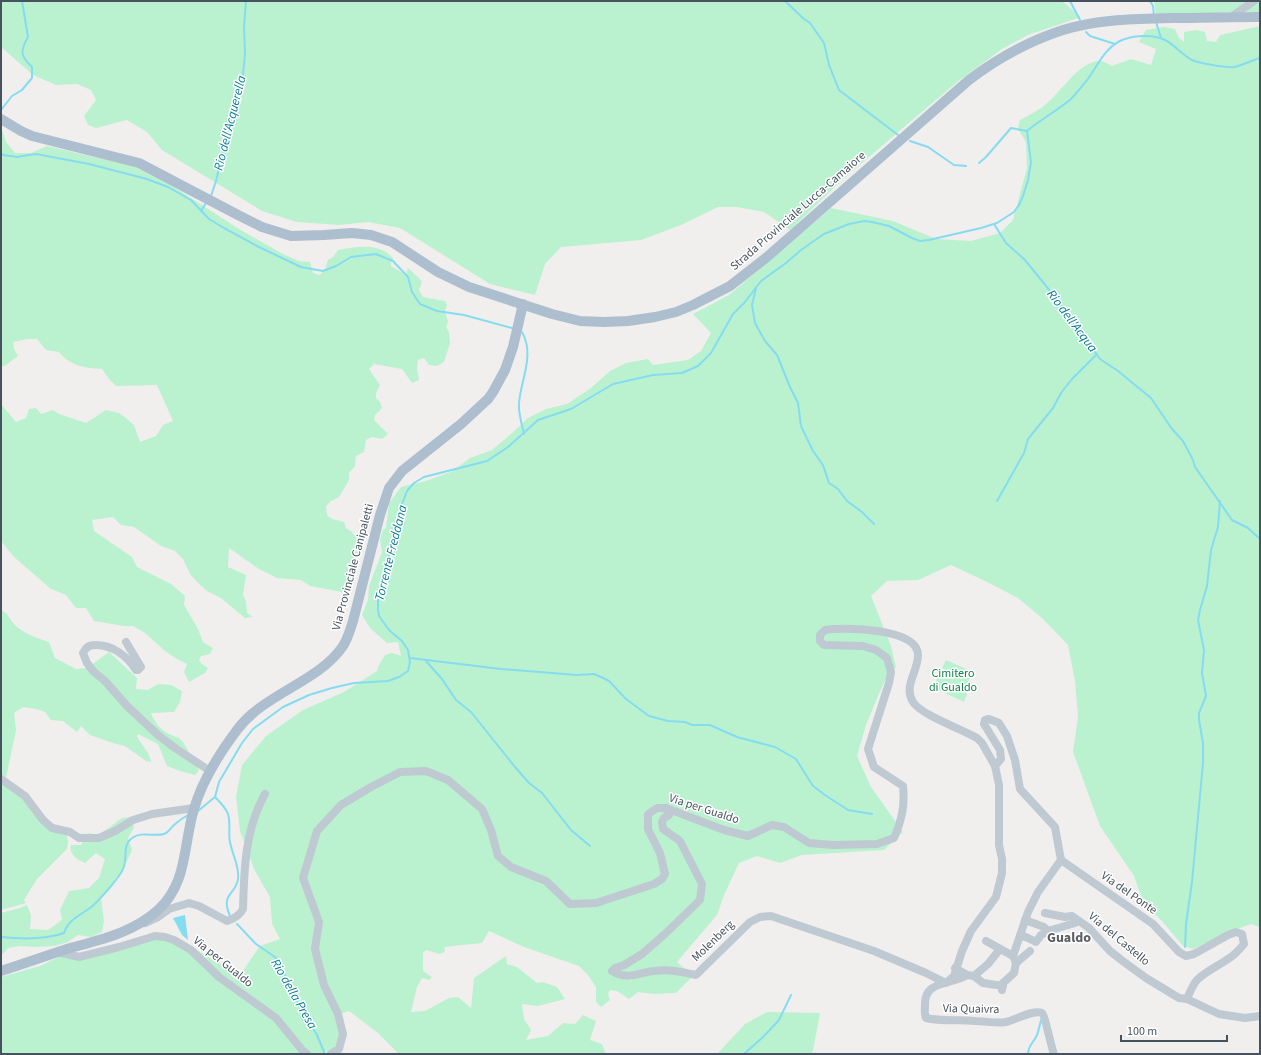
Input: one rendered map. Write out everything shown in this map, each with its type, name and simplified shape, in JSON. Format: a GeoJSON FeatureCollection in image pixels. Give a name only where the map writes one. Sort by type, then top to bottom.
{"type":"FeatureCollection","features":[{"type":"Feature","properties":{"kind":"main road","name":"Strada Provinciale Lucca-Camaiore"},"geometry":{"type":"LineString","coordinates":[[1,119],[32,136],[139,163],[262,227],[291,236],[352,233],[371,235],[392,242],[438,272],[469,287],[574,320],[604,322],[628,321],[676,312],[726,288],[750,272],[960,87],[988,66],[1029,44],[1064,30],[1100,22],[1155,19],[1260,17]]}},
{"type":"Feature","properties":{"kind":"main road","name":"Via Provinciale Canipaletti"},"geometry":{"type":"LineString","coordinates":[[1,971],[121,933],[138,925],[159,909],[175,888],[182,872],[193,813],[210,771],[237,729],[249,716],[258,708],[292,688],[325,664],[342,647],[353,621],[380,515],[389,488],[402,471],[461,424],[488,399],[505,370],[513,347],[523,304]]}},
{"type":"Feature","properties":{"kind":"street"},"geometry":{"type":"LineString","coordinates":[[1231,17],[1254,1]]}},
{"type":"Feature","properties":{"kind":"street","name":"Via per Gualdo"},"geometry":{"type":"LineString","coordinates":[[331,1054],[338,1049],[343,1034],[338,1014],[324,985],[315,949],[319,922],[303,878],[317,831],[341,805],[400,772],[426,772],[448,780],[482,809],[498,856],[510,867],[546,881],[570,904],[596,903],[654,884],[662,879],[665,874],[660,853],[648,829],[648,814],[657,808],[666,808],[724,830],[748,836],[772,824],[784,827],[809,843],[833,845],[877,844],[894,838],[900,823],[905,802],[903,786],[874,767],[868,749],[889,683],[891,672],[888,658],[876,650],[863,646],[824,644],[820,640],[820,635],[823,631],[828,629],[878,631],[895,635],[912,643],[918,651],[918,657],[910,681],[910,692],[914,704],[923,711],[977,738],[982,743],[995,766],[1000,797],[999,845],[1002,859],[1000,884],[996,897],[969,935],[955,968],[954,976],[946,983]]}},
{"type":"Feature","properties":{"kind":"street"},"geometry":{"type":"LineString","coordinates":[[126,642],[141,667],[138,670],[136,670],[130,662],[110,647],[102,645],[91,645],[86,648],[84,653],[87,662],[127,706],[158,735],[174,748],[210,771]]}},
{"type":"Feature","properties":{"kind":"street"},"geometry":{"type":"LineString","coordinates":[[955,968],[983,983],[1003,988],[1006,980],[1014,973],[1014,960],[1025,920],[1038,892],[1060,860],[1055,827],[1020,789],[1015,760],[1007,736],[998,722],[989,719],[985,720],[984,724],[1000,750],[1001,759],[995,766]]}},
{"type":"Feature","properties":{"kind":"street"},"geometry":{"type":"LineString","coordinates":[[1,779],[24,796],[43,820],[52,828],[70,832],[79,838],[100,838],[133,820],[152,814],[193,813]]}},
{"type":"Feature","properties":{"kind":"street"},"geometry":{"type":"LineString","coordinates":[[138,925],[150,922],[169,909],[189,903],[199,906],[227,921],[233,919],[242,912],[245,852],[255,814],[265,794]]}},
{"type":"Feature","properties":{"kind":"street","name":"Molenberg"},"geometry":{"type":"LineString","coordinates":[[666,808],[669,815],[664,818],[662,822],[663,829],[680,842],[702,884],[700,900],[642,954],[612,971],[617,974],[630,977],[654,971],[674,970],[696,975],[750,922],[760,917],[771,916],[874,951],[946,983]]}},
{"type":"Feature","properties":{"kind":"street","name":"Via del Ponte"},"geometry":{"type":"LineString","coordinates":[[1060,860],[1154,924],[1179,952],[1186,956],[1194,954],[1228,935],[1236,932],[1242,934],[1244,944],[1230,959],[1209,970],[1198,979],[1187,999]]}},
{"type":"Feature","properties":{"kind":"street"},"geometry":{"type":"LineString","coordinates":[[1020,936],[1026,937],[1035,942],[1041,935],[1048,931],[1078,921],[1072,916],[1065,917],[1045,913]]}},
{"type":"Feature","properties":{"kind":"street"},"geometry":{"type":"LineString","coordinates":[[1025,920],[1044,927],[1048,931]]}},
{"type":"Feature","properties":{"kind":"street","name":"Via del Castello"},"geometry":{"type":"LineString","coordinates":[[1078,921],[1089,928],[1110,951],[1146,978],[1179,998],[1187,999]]}},
{"type":"Feature","properties":{"kind":"street","name":"Via per Gualdo"},"geometry":{"type":"LineString","coordinates":[[58,952],[79,957],[156,936],[165,936],[191,950],[219,977],[276,1018],[307,1054]]}},
{"type":"Feature","properties":{"kind":"street"},"geometry":{"type":"LineString","coordinates":[[986,942],[1000,949],[1014,960]]}},
{"type":"Feature","properties":{"kind":"street"},"geometry":{"type":"LineString","coordinates":[[970,975],[988,964],[1000,949]]}},
{"type":"Feature","properties":{"kind":"street"},"geometry":{"type":"LineString","coordinates":[[1014,960],[1030,951]]}},
{"type":"Feature","properties":{"kind":"street","name":"Via Quaivra"},"geometry":{"type":"LineString","coordinates":[[970,975],[935,986],[926,993],[924,998],[926,1018],[948,1022],[974,1020],[994,1023],[1004,1022],[1030,1013],[1040,1012],[1045,1018],[1048,1038],[1054,1054]]}},
{"type":"Feature","properties":{"kind":"street"},"geometry":{"type":"LineString","coordinates":[[1187,999],[1219,1014],[1245,1018],[1260,1016]]}},
{"type":"Feature","properties":{"kind":"green space"},"geometry":{"type":"Polygon","coordinates":[[[1,1],[1062,1],[1081,17],[1028,35],[1002,49],[957,82],[842,180],[790,230],[764,212],[737,207],[718,207],[681,225],[641,240],[561,247],[545,264],[535,295],[490,284],[400,228],[368,222],[339,225],[297,222],[262,211],[162,150],[147,132],[127,120],[96,128],[88,125],[84,116],[96,100],[91,90],[77,84],[56,85],[33,75],[1,47],[1,1]]]}},
{"type":"Feature","properties":{"kind":"green space"},"geometry":{"type":"Polygon","coordinates":[[[1154,1],[1260,1],[1260,12],[1156,14],[1154,1]]]}},
{"type":"Feature","properties":{"kind":"green space"},"geometry":{"type":"Polygon","coordinates":[[[1260,26],[1260,927],[1251,924],[1229,932],[1193,949],[1183,946],[1162,921],[1144,904],[1134,876],[1100,826],[1073,752],[1078,717],[1075,681],[1068,645],[1043,619],[1018,598],[951,565],[918,580],[887,581],[871,596],[891,646],[896,667],[884,682],[866,725],[857,756],[871,787],[903,832],[884,850],[802,855],[780,863],[757,856],[739,863],[724,895],[717,915],[677,962],[684,968],[668,968],[627,973],[619,972],[618,970],[701,901],[703,884],[681,840],[665,828],[667,806],[656,804],[644,812],[645,830],[657,854],[662,873],[660,877],[596,900],[571,900],[512,864],[501,854],[484,807],[426,768],[369,784],[314,830],[299,878],[315,922],[312,949],[340,1034],[336,1047],[323,1054],[312,1054],[306,1049],[278,1015],[221,974],[193,948],[240,975],[260,946],[280,939],[272,924],[270,897],[255,871],[240,831],[236,797],[242,765],[266,736],[303,710],[344,692],[377,671],[379,664],[385,655],[392,653],[401,656],[398,642],[387,643],[370,628],[362,615],[368,600],[369,586],[382,552],[380,539],[383,530],[386,528],[389,503],[401,487],[426,481],[453,471],[470,458],[492,450],[528,418],[546,409],[567,404],[591,388],[610,371],[626,363],[648,359],[653,365],[688,360],[701,351],[711,333],[693,314],[729,295],[831,208],[893,221],[936,239],[971,241],[1000,233],[1013,220],[1027,168],[1026,142],[1018,129],[1020,120],[1037,111],[1052,99],[1077,72],[1091,63],[1100,61],[1112,66],[1131,59],[1151,65],[1156,49],[1139,42],[1146,30],[1164,27],[1175,29],[1179,38],[1184,42],[1184,32],[1196,30],[1205,32],[1207,41],[1216,42],[1220,35],[1260,26]]]}},
{"type":"Feature","properties":{"kind":"green space"},"geometry":{"type":"Polygon","coordinates":[[[1,127],[6,142],[15,153],[31,153],[47,146],[133,166],[174,187],[239,229],[283,254],[299,261],[310,262],[313,273],[320,275],[325,269],[328,260],[333,257],[338,250],[367,247],[381,250],[393,258],[391,266],[406,275],[408,268],[419,278],[422,282],[419,290],[423,297],[445,301],[447,305],[445,311],[448,322],[446,327],[449,332],[450,343],[444,362],[437,366],[429,365],[424,358],[418,360],[417,368],[419,380],[412,383],[402,369],[374,364],[369,369],[380,385],[376,393],[376,398],[380,402],[382,408],[375,415],[374,420],[388,434],[382,439],[372,437],[366,440],[364,452],[356,456],[355,466],[349,473],[349,480],[339,497],[331,501],[326,506],[327,515],[332,519],[344,522],[346,528],[352,532],[361,543],[360,551],[357,557],[347,567],[351,580],[347,593],[310,586],[301,580],[277,578],[259,569],[229,548],[228,567],[246,575],[243,595],[246,601],[247,613],[253,617],[245,618],[221,598],[207,591],[197,582],[190,574],[183,559],[175,551],[161,546],[134,527],[121,525],[113,517],[92,520],[94,531],[132,557],[137,567],[171,584],[185,596],[184,605],[198,629],[203,642],[213,648],[210,654],[201,656],[199,660],[208,668],[205,673],[189,682],[184,672],[187,664],[165,651],[145,633],[133,626],[94,621],[86,608],[76,608],[66,595],[51,589],[14,557],[1,541],[1,404],[16,422],[26,418],[29,409],[36,408],[41,414],[53,410],[59,414],[86,423],[106,410],[119,413],[134,425],[140,442],[156,436],[163,425],[173,421],[157,385],[116,386],[102,369],[84,367],[73,363],[63,357],[59,352],[46,350],[37,339],[27,339],[13,342],[14,349],[18,356],[1,367],[1,127]]]}},
{"type":"Feature","properties":{"kind":"green space"},"geometry":{"type":"Polygon","coordinates":[[[1,610],[6,613],[14,624],[25,633],[49,642],[55,658],[76,669],[87,668],[109,652],[137,678],[136,689],[148,690],[158,684],[171,685],[182,691],[180,702],[174,712],[151,713],[156,723],[161,728],[184,743],[199,770],[195,775],[167,766],[158,744],[138,734],[137,736],[149,755],[151,762],[146,761],[125,746],[90,735],[81,726],[77,732],[63,721],[51,720],[45,712],[23,707],[14,713],[16,730],[6,778],[1,774],[1,610]]]}},
{"type":"Feature","properties":{"kind":"green space","name":"Cimitero di Gualdo"},"geometry":{"type":"Polygon","coordinates":[[[946,660],[973,672],[963,692],[967,694],[964,702],[933,687],[946,660]]]}},
{"type":"Feature","properties":{"kind":"green space"},"geometry":{"type":"Polygon","coordinates":[[[401,774],[425,774],[447,782],[480,811],[489,831],[496,857],[545,883],[569,906],[596,905],[663,881],[650,829],[650,815],[657,810],[665,810],[667,814],[659,822],[678,843],[699,885],[698,899],[641,952],[623,963],[615,976],[630,980],[654,974],[673,974],[692,977],[676,993],[653,994],[638,992],[629,999],[617,991],[610,990],[608,994],[610,1000],[601,1007],[596,1002],[596,987],[588,975],[579,966],[524,947],[489,931],[482,943],[444,947],[445,952],[439,954],[426,950],[423,953],[423,971],[432,977],[429,980],[422,978],[417,987],[411,1012],[425,1011],[449,998],[458,997],[471,1008],[474,978],[506,956],[507,964],[517,967],[537,983],[543,982],[557,987],[565,999],[538,1006],[522,1004],[524,1019],[531,1030],[526,1040],[548,1036],[563,1023],[575,1024],[583,1015],[596,1021],[590,1040],[602,1044],[606,1054],[399,1054],[378,1033],[349,1011],[340,1014],[326,985],[317,949],[321,922],[305,878],[319,832],[342,807],[401,774]]]}},
{"type":"Feature","properties":{"kind":"green space"},"geometry":{"type":"Polygon","coordinates":[[[1,782],[21,795],[32,810],[66,832],[68,841],[67,849],[37,879],[24,900],[26,903],[1,910],[1,782]]]}},
{"type":"Feature","properties":{"kind":"green space"},"geometry":{"type":"Polygon","coordinates":[[[130,817],[134,827],[128,838],[132,850],[123,870],[116,878],[111,888],[101,898],[104,921],[102,932],[91,937],[78,935],[68,942],[55,946],[20,946],[8,948],[3,954],[1,954],[1,913],[27,905],[31,915],[30,929],[48,930],[62,920],[60,910],[69,891],[89,888],[99,878],[105,859],[96,853],[85,863],[72,854],[71,845],[81,845],[88,833],[99,835],[122,818],[130,817]]]}},
{"type":"Feature","properties":{"kind":"green space"},"geometry":{"type":"Polygon","coordinates":[[[156,938],[165,939],[189,952],[275,1019],[304,1054],[1,1054],[1,977],[40,966],[63,955],[79,959],[156,938]]]}},
{"type":"Feature","properties":{"kind":"green space"},"geometry":{"type":"Polygon","coordinates":[[[767,1012],[820,1013],[813,1051],[810,1054],[717,1054],[745,1024],[767,1012]]]}},
{"type":"Feature","properties":{"kind":"water"},"geometry":{"type":"Polygon","coordinates":[[[185,915],[188,940],[182,935],[173,918],[185,915]]]}},
{"type":"Feature","properties":{"kind":"waterway"},"geometry":{"type":"LineString","coordinates":[[1,110],[12,96],[22,90],[32,78],[32,67],[25,60],[22,53],[28,37],[22,1]]}},
{"type":"Feature","properties":{"kind":"waterway","name":"Rio dell'Acquerella"},"geometry":{"type":"LineString","coordinates":[[211,196],[231,117],[239,94],[243,74],[246,1]]}},
{"type":"Feature","properties":{"kind":"waterway"},"geometry":{"type":"LineString","coordinates":[[785,1],[810,23],[824,43],[829,65],[839,90],[898,135]]}},
{"type":"Feature","properties":{"kind":"waterway"},"geometry":{"type":"LineString","coordinates":[[1070,1],[1080,20]]}},
{"type":"Feature","properties":{"kind":"waterway"},"geometry":{"type":"LineString","coordinates":[[1150,1],[1153,6],[1154,16]]}},
{"type":"Feature","properties":{"kind":"waterway"},"geometry":{"type":"LineString","coordinates":[[1156,22],[1161,38]]}},
{"type":"Feature","properties":{"kind":"waterway"},"geometry":{"type":"LineString","coordinates":[[1086,32],[1090,36],[1115,44]]}},
{"type":"Feature","properties":{"kind":"waterway","name":"Torrente Freddana"},"geometry":{"type":"LineString","coordinates":[[1027,131],[1071,99],[1087,80],[1105,53],[1114,44],[1130,37],[1142,36],[1160,38],[1169,42],[1192,60],[1219,66],[1234,67],[1260,58]]}},
{"type":"Feature","properties":{"kind":"waterway"},"geometry":{"type":"LineString","coordinates":[[979,163],[1011,128],[1027,131]]}},
{"type":"Feature","properties":{"kind":"waterway","name":"Torrente Freddana"},"geometry":{"type":"LineString","coordinates":[[198,811],[215,797],[219,782],[242,743],[253,729],[283,707],[309,695],[332,688],[354,683],[388,681],[399,677],[408,671],[410,662],[408,650],[402,641],[389,630],[379,616],[378,599],[402,504],[407,491],[414,483],[424,477],[487,461],[508,447],[538,420],[571,409],[613,384],[653,375],[682,373],[698,366],[711,353],[733,314],[745,302],[761,281],[824,234],[849,224],[864,221],[889,226],[920,241],[981,228],[997,223],[1014,212],[1023,196],[1028,180],[1031,162],[1027,131]]}},
{"type":"Feature","properties":{"kind":"waterway"},"geometry":{"type":"LineString","coordinates":[[910,141],[928,147],[954,165],[966,166]]}},
{"type":"Feature","properties":{"kind":"waterway"},"geometry":{"type":"LineString","coordinates":[[1,153],[3,155],[17,157],[36,154],[89,164],[147,179],[168,187],[191,200],[209,219],[224,228],[301,267],[323,271],[336,266],[351,257],[376,254],[393,261],[408,277],[412,292],[420,304],[437,311],[464,315],[512,328]]}},
{"type":"Feature","properties":{"kind":"waterway","name":"Rio dell'Acquerella"},"geometry":{"type":"LineString","coordinates":[[201,211],[206,203]]}},
{"type":"Feature","properties":{"kind":"waterway","name":"Rio dell'Acqua"},"geometry":{"type":"LineString","coordinates":[[994,224],[1006,243],[1025,260],[1059,302],[1069,320],[1077,328],[1100,359],[1118,371],[1151,398],[1172,429],[1183,441],[1195,467],[1232,520],[1248,528],[1260,539]]}},
{"type":"Feature","properties":{"kind":"waterway"},"geometry":{"type":"LineString","coordinates":[[756,288],[752,305],[755,323],[765,341],[777,355],[798,403],[801,426],[813,451],[823,465],[829,483],[838,489],[847,501],[862,512],[874,524]]}},
{"type":"Feature","properties":{"kind":"waterway"},"geometry":{"type":"LineString","coordinates":[[522,332],[526,341],[527,349],[526,367],[520,394],[519,407],[524,434]]}},
{"type":"Feature","properties":{"kind":"waterway"},"geometry":{"type":"LineString","coordinates":[[997,501],[1024,453],[1028,439],[1053,408],[1061,393],[1072,379],[1097,354]]}},
{"type":"Feature","properties":{"kind":"waterway"},"geometry":{"type":"LineString","coordinates":[[1185,947],[1186,924],[1192,882],[1203,763],[1203,743],[1199,713],[1206,696],[1202,673],[1204,650],[1198,620],[1207,586],[1211,550],[1218,527],[1220,501]]}},
{"type":"Feature","properties":{"kind":"waterway"},"geometry":{"type":"LineString","coordinates":[[410,658],[501,669],[577,675],[594,674],[609,681],[626,699],[649,716],[668,721],[685,722],[692,725],[710,725],[737,737],[775,747],[796,759],[813,786],[825,795],[848,810],[872,814]]}},
{"type":"Feature","properties":{"kind":"waterway"},"geometry":{"type":"LineString","coordinates":[[426,661],[442,679],[456,700],[471,712],[529,783],[542,793],[571,830],[590,846]]}},
{"type":"Feature","properties":{"kind":"waterway","name":"Rio della Presa"},"geometry":{"type":"LineString","coordinates":[[215,797],[228,814],[230,842],[238,870],[237,884],[228,898],[227,903],[230,916]]}},
{"type":"Feature","properties":{"kind":"waterway","name":"Torrente Freddana"},"geometry":{"type":"LineString","coordinates":[[1,937],[41,938],[64,933],[71,921],[90,908],[118,878],[123,869],[127,844],[132,838],[144,834],[164,834],[188,815]]}},
{"type":"Feature","properties":{"kind":"waterway","name":"Rio della Presa"},"geometry":{"type":"LineString","coordinates":[[237,924],[256,944],[275,957],[281,966],[295,999],[317,1035],[324,1054]]}},
{"type":"Feature","properties":{"kind":"waterway"},"geometry":{"type":"LineString","coordinates":[[744,1054],[779,1020],[791,995]]}},
{"type":"Feature","properties":{"kind":"waterway"},"geometry":{"type":"LineString","coordinates":[[1028,1054],[1028,1051],[1037,1035],[1042,1018]]}},
{"type":"Feature","properties":{"kind":"district","name":"Gualdo"},"geometry":{"type":"Point","coordinates":[1069,938]}}]}
